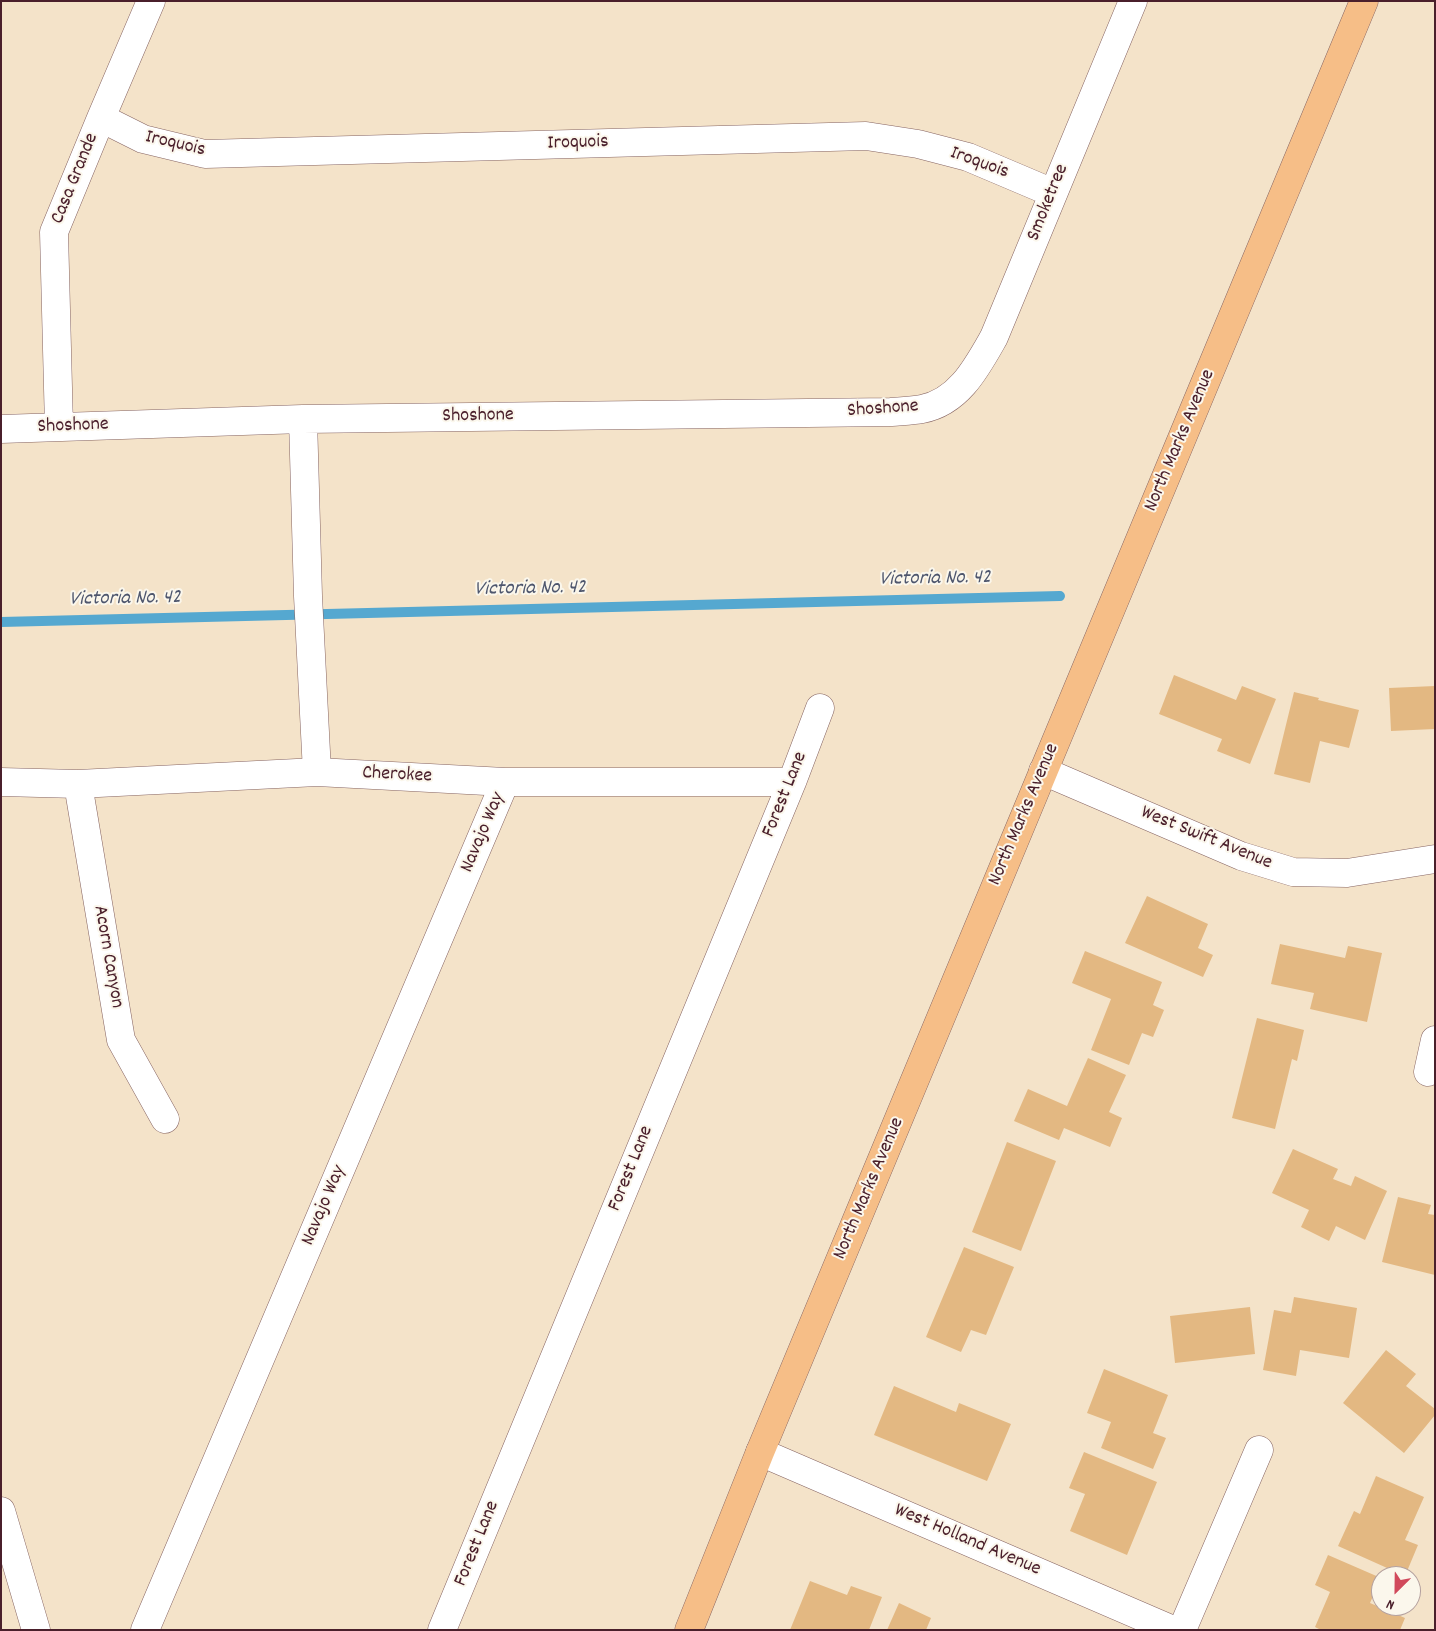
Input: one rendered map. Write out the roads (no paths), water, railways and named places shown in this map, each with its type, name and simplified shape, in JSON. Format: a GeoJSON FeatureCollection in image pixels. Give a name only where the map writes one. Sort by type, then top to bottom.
{"type":"FeatureCollection","features":[{"type":"Feature","properties":{"kind":"main road","name":"North Marks Avenue"},"geometry":{"type":"LineString","coordinates":[[690,1630],[760,1452],[1364,1]]}},
{"type":"Feature","properties":{"kind":"street","name":"Casa Grande"},"geometry":{"type":"LineString","coordinates":[[59,427],[54,232],[100,118],[151,1]]}},
{"type":"Feature","properties":{"kind":"street","name":"Smoketree"},"geometry":{"type":"LineString","coordinates":[[952,397],[975,371],[994,337],[1133,1]]}},
{"type":"Feature","properties":{"kind":"street","name":"Iroquois"},"geometry":{"type":"LineString","coordinates":[[100,118],[143,139],[205,154],[866,136],[918,144],[968,157],[1053,193]]}},
{"type":"Feature","properties":{"kind":"street","name":"Shoshone"},"geometry":{"type":"LineString","coordinates":[[1,428],[303,419],[890,412],[923,409],[952,397]]}},
{"type":"Feature","properties":{"kind":"street"},"geometry":{"type":"LineString","coordinates":[[303,419],[308,596],[317,772]]}},
{"type":"Feature","properties":{"kind":"street","name":"Forest Lane"},"geometry":{"type":"LineString","coordinates":[[442,1630],[792,782],[820,708]]}},
{"type":"Feature","properties":{"kind":"street","name":"West Swift Avenue"},"geometry":{"type":"LineString","coordinates":[[1043,771],[1241,856],[1293,872],[1347,873],[1435,860]]}},
{"type":"Feature","properties":{"kind":"street","name":"Cherokee"},"geometry":{"type":"LineString","coordinates":[[1,782],[78,784],[317,772],[505,782],[792,782]]}},
{"type":"Feature","properties":{"kind":"street","name":"Navajo Way"},"geometry":{"type":"LineString","coordinates":[[146,1630],[505,782]]}},
{"type":"Feature","properties":{"kind":"street","name":"Acorn Canyon"},"geometry":{"type":"LineString","coordinates":[[78,784],[122,1040],[165,1120]]}},
{"type":"Feature","properties":{"kind":"street"},"geometry":{"type":"LineString","coordinates":[[1428,1072],[1435,1040]]}},
{"type":"Feature","properties":{"kind":"street"},"geometry":{"type":"LineString","coordinates":[[1182,1630],[1259,1450]]}},
{"type":"Feature","properties":{"kind":"street","name":"West Holland Avenue"},"geometry":{"type":"LineString","coordinates":[[760,1452],[1173,1630]]}},
{"type":"Feature","properties":{"kind":"street"},"geometry":{"type":"LineString","coordinates":[[1,1511],[36,1630]]}},
{"type":"Feature","properties":{"kind":"waterway","name":"Victoria No. 42"},"geometry":{"type":"LineString","coordinates":[[1,622],[1060,596]]}}]}
